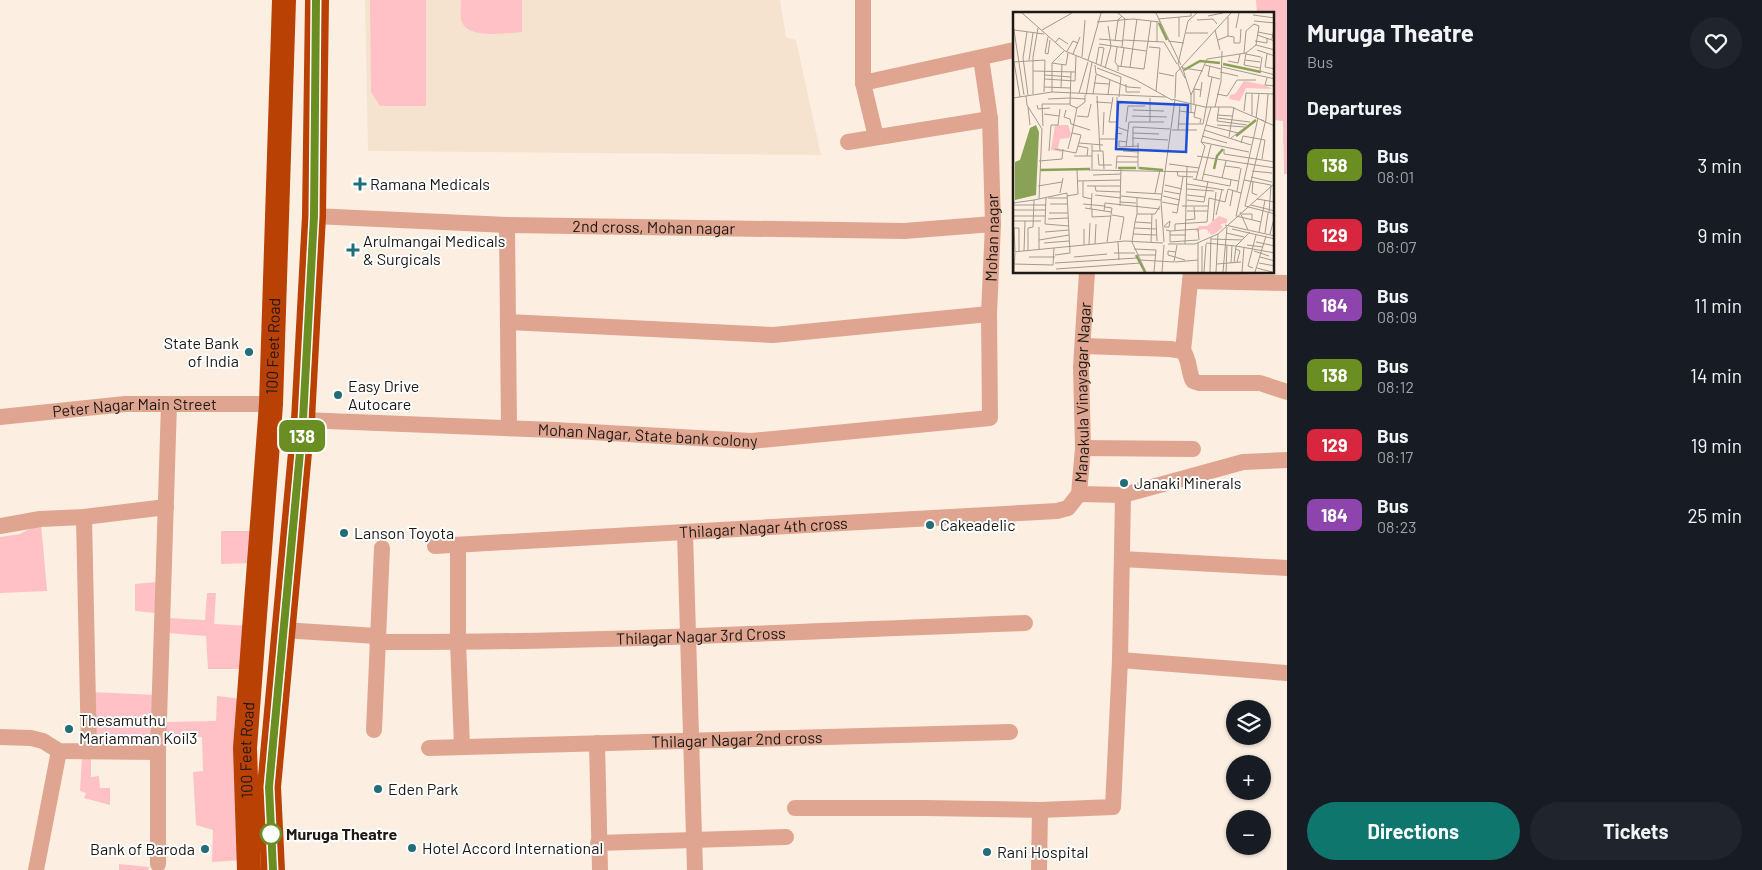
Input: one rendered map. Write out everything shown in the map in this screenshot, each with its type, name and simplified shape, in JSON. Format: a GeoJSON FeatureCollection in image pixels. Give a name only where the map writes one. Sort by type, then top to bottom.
{"type":"FeatureCollection","features":[{"type":"Feature","properties":{"kind":"highway","name":"100 Feet Road"},"geometry":{"type":"LineString","coordinates":[[249,869],[245,748],[270,404],[284,0]]}},
{"type":"Feature","properties":{"kind":"highway","name":"100 Feet Road"},"geometry":{"type":"LineString","coordinates":[[273,870],[269,787],[303,420],[314,216],[316,0]]}},
{"type":"Feature","properties":{"kind":"highway"},"geometry":{"type":"LineString","coordinates":[[269,787],[278,810],[287,870]]}},
{"type":"Feature","properties":{"kind":"street"},"geometry":{"type":"LineString","coordinates":[[863,0],[863,83],[876,137]]}},
{"type":"Feature","properties":{"kind":"street"},"geometry":{"type":"LineString","coordinates":[[863,83],[1013,50]]}},
{"type":"Feature","properties":{"kind":"street","name":"Mohan nagar"},"geometry":{"type":"LineString","coordinates":[[980,58],[990,119],[993,224],[989,314],[990,418]]}},
{"type":"Feature","properties":{"kind":"street"},"geometry":{"type":"LineString","coordinates":[[848,142],[990,119]]}},
{"type":"Feature","properties":{"kind":"street","name":"2nd cross, Mohan nagar"},"geometry":{"type":"LineString","coordinates":[[314,216],[507,224],[904,231],[993,224]]}},
{"type":"Feature","properties":{"kind":"street"},"geometry":{"type":"LineString","coordinates":[[507,224],[509,428]]}},
{"type":"Feature","properties":{"kind":"street","name":"Manakula Vinayagar Nagar"},"geometry":{"type":"LineString","coordinates":[[1068,508],[1079,494],[1083,448],[1081,367],[1087,274]]}},
{"type":"Feature","properties":{"kind":"street"},"geometry":{"type":"LineString","coordinates":[[1287,283],[1190,277],[1184,351],[1188,357],[1190,375],[1193,381],[1199,384],[1260,384],[1287,392]]}},
{"type":"Feature","properties":{"kind":"street"},"geometry":{"type":"LineString","coordinates":[[508,322],[773,335],[989,314]]}},
{"type":"Feature","properties":{"kind":"street"},"geometry":{"type":"LineString","coordinates":[[1083,346],[1184,351]]}},
{"type":"Feature","properties":{"kind":"street","name":"Peter Nagar Main Street"},"geometry":{"type":"LineString","coordinates":[[0,417],[125,404],[270,404]]}},
{"type":"Feature","properties":{"kind":"street"},"geometry":{"type":"LineString","coordinates":[[158,864],[158,752],[169,404]]}},
{"type":"Feature","properties":{"kind":"street","name":"Mohan Nagar, State bank colony"},"geometry":{"type":"LineString","coordinates":[[303,420],[509,428],[751,441],[990,418]]}},
{"type":"Feature","properties":{"kind":"street"},"geometry":{"type":"LineString","coordinates":[[1083,448],[1193,449]]}},
{"type":"Feature","properties":{"kind":"street"},"geometry":{"type":"LineString","coordinates":[[1079,494],[1123,495],[1237,463],[1287,460]]}},
{"type":"Feature","properties":{"kind":"street"},"geometry":{"type":"LineString","coordinates":[[795,808],[1040,810],[1112,807],[1120,660],[1123,495]]}},
{"type":"Feature","properties":{"kind":"street"},"geometry":{"type":"LineString","coordinates":[[0,526],[40,519],[84,518],[166,507]]}},
{"type":"Feature","properties":{"kind":"street","name":"Thilagar Nagar 4th cross"},"geometry":{"type":"LineString","coordinates":[[435,546],[1057,512],[1068,508]]}},
{"type":"Feature","properties":{"kind":"street"},"geometry":{"type":"LineString","coordinates":[[84,518],[89,751]]}},
{"type":"Feature","properties":{"kind":"street"},"geometry":{"type":"LineString","coordinates":[[685,533],[695,870]]}},
{"type":"Feature","properties":{"kind":"street"},"geometry":{"type":"LineString","coordinates":[[458,546],[458,642],[462,747]]}},
{"type":"Feature","properties":{"kind":"street"},"geometry":{"type":"LineString","coordinates":[[374,730],[382,548]]}},
{"type":"Feature","properties":{"kind":"street"},"geometry":{"type":"LineString","coordinates":[[1122,559],[1287,568]]}},
{"type":"Feature","properties":{"kind":"street","name":"Thilagar Nagar 3rd Cross"},"geometry":{"type":"LineString","coordinates":[[283,630],[377,639],[458,642],[688,636],[1025,623]]}},
{"type":"Feature","properties":{"kind":"street"},"geometry":{"type":"LineString","coordinates":[[1120,660],[1287,673]]}},
{"type":"Feature","properties":{"kind":"street","name":"Thilagar Nagar 2nd cross"},"geometry":{"type":"LineString","coordinates":[[430,748],[1010,732]]}},
{"type":"Feature","properties":{"kind":"street"},"geometry":{"type":"LineString","coordinates":[[0,737],[31,738],[59,751],[158,752]]}},
{"type":"Feature","properties":{"kind":"street"},"geometry":{"type":"LineString","coordinates":[[597,743],[600,870]]}},
{"type":"Feature","properties":{"kind":"street"},"geometry":{"type":"LineString","coordinates":[[36,870],[59,751]]}},
{"type":"Feature","properties":{"kind":"street"},"geometry":{"type":"LineString","coordinates":[[1039,870],[1040,810]]}},
{"type":"Feature","properties":{"kind":"street"},"geometry":{"type":"LineString","coordinates":[[598,843],[786,837]]}},
{"type":"Feature","properties":{"kind":"shaded area"},"geometry":{"type":"Polygon","coordinates":[[[365,0],[780,0],[786,37],[796,40],[821,155],[368,151],[365,0]]]}},
{"type":"Feature","properties":{"kind":"shaded area"},"geometry":{"type":"Polygon","coordinates":[[[370,0],[426,0],[426,106],[380,106],[371,92],[370,0]]]}},
{"type":"Feature","properties":{"kind":"shaded area"},"geometry":{"type":"Polygon","coordinates":[[[461,0],[522,0],[522,32],[488,34],[471,30],[461,20],[461,0]]]}},
{"type":"Feature","properties":{"kind":"shaded area"},"geometry":{"type":"Polygon","coordinates":[[[1256,0],[1287,0],[1287,174],[1284,174],[1283,121],[1274,120],[1274,12],[1257,12],[1256,0]]]}},
{"type":"Feature","properties":{"kind":"shaded area"},"geometry":{"type":"Polygon","coordinates":[[[41,523],[47,591],[0,593],[0,537],[20,534],[41,523]]]}},
{"type":"Feature","properties":{"kind":"shaded area"},"geometry":{"type":"Polygon","coordinates":[[[221,531],[254,531],[252,563],[221,564],[221,531]]]}},
{"type":"Feature","properties":{"kind":"shaded area"},"geometry":{"type":"Polygon","coordinates":[[[157,582],[156,613],[135,611],[135,584],[157,582]]]}},
{"type":"Feature","properties":{"kind":"shaded area"},"geometry":{"type":"Polygon","coordinates":[[[207,593],[216,593],[214,624],[249,626],[246,669],[208,669],[206,636],[168,633],[168,618],[205,620],[207,593]]]}},
{"type":"Feature","properties":{"kind":"shaded area"},"geometry":{"type":"Polygon","coordinates":[[[91,692],[157,695],[155,746],[92,746],[91,692]]]}},
{"type":"Feature","properties":{"kind":"shaded area"},"geometry":{"type":"Polygon","coordinates":[[[217,696],[243,699],[244,860],[212,862],[213,830],[196,825],[193,772],[203,771],[202,737],[163,735],[165,722],[216,721],[217,696]]]}},
{"type":"Feature","properties":{"kind":"shaded area"},"geometry":{"type":"Polygon","coordinates":[[[82,757],[91,757],[91,777],[99,776],[100,788],[110,788],[110,805],[84,798],[86,793],[80,791],[82,757]]]}},
{"type":"Feature","properties":{"kind":"shaded area"},"geometry":{"type":"Polygon","coordinates":[[[119,864],[149,867],[148,870],[119,870],[119,864]]]}},
{"type":"Feature","properties":{"kind":"bus line","name":"138"},"geometry":{"type":"LineString","coordinates":[[273,870],[269,787],[303,420],[314,216],[316,0]]}},
{"type":"Feature","properties":{"kind":"place","name":"Ramana Medicals"},"geometry":{"type":"Point","coordinates":[360,184]}},
{"type":"Feature","properties":{"kind":"place","name":"Arulmangai Medicals & Surgicals"},"geometry":{"type":"Point","coordinates":[353,250]}},
{"type":"Feature","properties":{"kind":"place","name":"State Bank of India"},"geometry":{"type":"Point","coordinates":[249,352]}},
{"type":"Feature","properties":{"kind":"place","name":"Easy Drive Autocare"},"geometry":{"type":"Point","coordinates":[338,395]}},
{"type":"Feature","properties":{"kind":"place","name":"Janaki Minerals"},"geometry":{"type":"Point","coordinates":[1124,483]}},
{"type":"Feature","properties":{"kind":"place","name":"Cakeadelic"},"geometry":{"type":"Point","coordinates":[930,525]}},
{"type":"Feature","properties":{"kind":"place","name":"Lanson Toyota"},"geometry":{"type":"Point","coordinates":[344,533]}},
{"type":"Feature","properties":{"kind":"place","name":"Thesamuthu Mariamman Koil3"},"geometry":{"type":"Point","coordinates":[69,729]}},
{"type":"Feature","properties":{"kind":"place","name":"Eden Park"},"geometry":{"type":"Point","coordinates":[378,789]}},
{"type":"Feature","properties":{"kind":"place","name":"Muruga Theatre"},"geometry":{"type":"Point","coordinates":[271,834]}},
{"type":"Feature","properties":{"kind":"place","name":"Hotel Accord International"},"geometry":{"type":"Point","coordinates":[412,848]}},
{"type":"Feature","properties":{"kind":"place","name":"Bank of Baroda"},"geometry":{"type":"Point","coordinates":[205,849]}},
{"type":"Feature","properties":{"kind":"place","name":"Rani Hospital"},"geometry":{"type":"Point","coordinates":[987,852]}}]}
